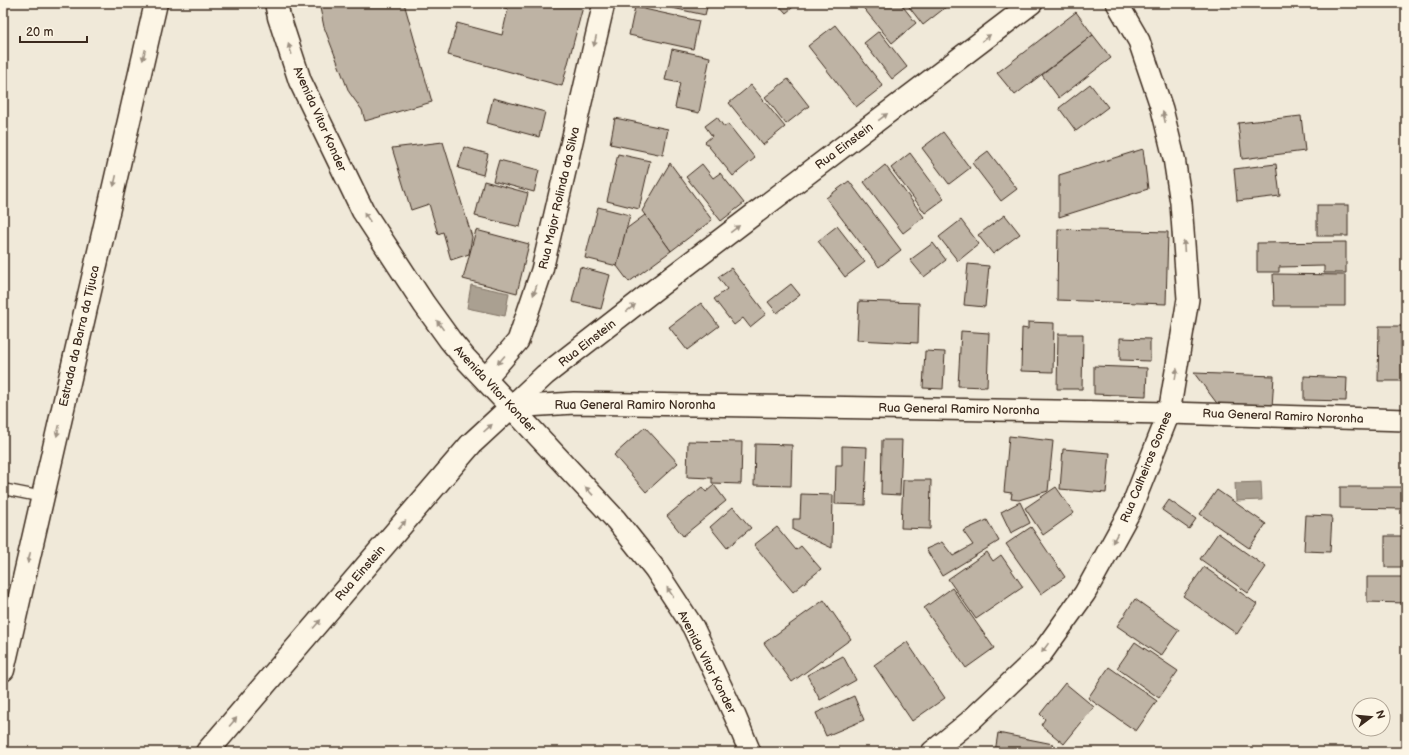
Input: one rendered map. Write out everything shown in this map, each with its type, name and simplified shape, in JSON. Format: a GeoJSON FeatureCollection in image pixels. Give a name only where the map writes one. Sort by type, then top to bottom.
{"type":"FeatureCollection","features":[{"type":"Feature","properties":{"kind":"street","name":"Estrada da Barra da Tijuca"},"geometry":{"type":"LineString","coordinates":[[3,670],[156,3]]}},
{"type":"Feature","properties":{"kind":"street","name":"Avenida Vitor Konder"},"geometry":{"type":"LineString","coordinates":[[276,3],[279,17],[300,81],[363,211],[424,304],[465,358],[616,520],[655,569],[692,627],[735,716],[750,752]]}},
{"type":"Feature","properties":{"kind":"street","name":"Rua Major Rolinda da Silva"},"geometry":{"type":"LineString","coordinates":[[485,379],[518,341],[542,270],[604,3]]}},
{"type":"Feature","properties":{"kind":"street","name":"Rua Einstein"},"geometry":{"type":"LineString","coordinates":[[207,752],[471,444],[545,375],[1032,3]]}},
{"type":"Feature","properties":{"kind":"street","name":"Rua Calheiros Gomes"},"geometry":{"type":"LineString","coordinates":[[932,752],[970,722],[1042,653],[1085,593],[1130,511],[1169,413],[1188,299],[1181,203],[1174,158],[1162,109],[1139,41],[1117,3]]}},
{"type":"Feature","properties":{"kind":"street","name":"Rua General Ramiro Noronha"},"geometry":{"type":"LineString","coordinates":[[511,407],[574,403],[1169,413],[1406,420]]}},
{"type":"Feature","properties":{"kind":"lane"},"geometry":{"type":"LineString","coordinates":[[3,489],[43,497]]}},
{"type":"Feature","properties":{"kind":"shaded area"},"geometry":{"type":"Polygon","coordinates":[[[471,285],[509,293],[505,316],[467,308],[471,285]]]}},
{"type":"Feature","properties":{"kind":"shaded area"},"geometry":{"type":"Polygon","coordinates":[[[1261,482],[1262,500],[1236,501],[1235,483],[1261,482]]]}},
{"type":"Feature","properties":{"kind":"building"},"geometry":{"type":"Polygon","coordinates":[[[319,3],[404,3],[432,102],[365,121],[362,110],[349,92],[324,27],[319,3]]]}},
{"type":"Feature","properties":{"kind":"building"},"geometry":{"type":"Polygon","coordinates":[[[488,3],[584,3],[562,86],[448,55],[457,23],[502,35],[508,9],[488,3]]]}},
{"type":"Feature","properties":{"kind":"building"},"geometry":{"type":"Polygon","coordinates":[[[649,3],[708,3],[705,15],[649,3]]]}},
{"type":"Feature","properties":{"kind":"building"},"geometry":{"type":"Polygon","coordinates":[[[777,3],[798,3],[786,13],[777,3]]]}},
{"type":"Feature","properties":{"kind":"building"},"geometry":{"type":"Polygon","coordinates":[[[863,3],[900,3],[916,23],[892,43],[861,5],[863,3]]]}},
{"type":"Feature","properties":{"kind":"building"},"geometry":{"type":"Polygon","coordinates":[[[906,3],[943,3],[946,7],[923,25],[906,3]]]}},
{"type":"Feature","properties":{"kind":"building"},"geometry":{"type":"Polygon","coordinates":[[[635,7],[699,21],[693,49],[629,35],[635,7]]]}},
{"type":"Feature","properties":{"kind":"building"},"geometry":{"type":"Polygon","coordinates":[[[1076,12],[1093,35],[1015,95],[997,73],[1076,12]]]}},
{"type":"Feature","properties":{"kind":"building"},"geometry":{"type":"Polygon","coordinates":[[[835,25],[883,86],[856,107],[808,46],[835,25]]]}},
{"type":"Feature","properties":{"kind":"building"},"geometry":{"type":"Polygon","coordinates":[[[879,31],[907,67],[892,79],[864,43],[879,31]]]}},
{"type":"Feature","properties":{"kind":"building"},"geometry":{"type":"Polygon","coordinates":[[[1093,35],[1111,58],[1059,98],[1042,75],[1093,35]]]}},
{"type":"Feature","properties":{"kind":"building"},"geometry":{"type":"Polygon","coordinates":[[[672,49],[710,57],[699,113],[675,108],[680,83],[665,80],[672,49]]]}},
{"type":"Feature","properties":{"kind":"building"},"geometry":{"type":"Polygon","coordinates":[[[788,79],[809,106],[786,124],[765,97],[788,79]]]}},
{"type":"Feature","properties":{"kind":"building"},"geometry":{"type":"Polygon","coordinates":[[[1090,84],[1108,107],[1076,131],[1059,108],[1090,84]]]}},
{"type":"Feature","properties":{"kind":"building"},"geometry":{"type":"Polygon","coordinates":[[[751,85],[785,127],[763,145],[729,103],[751,85]]]}},
{"type":"Feature","properties":{"kind":"building"},"geometry":{"type":"Polygon","coordinates":[[[493,98],[545,112],[539,137],[487,123],[493,98]]]}},
{"type":"Feature","properties":{"kind":"building"},"geometry":{"type":"Polygon","coordinates":[[[1301,116],[1305,151],[1242,159],[1238,123],[1301,116]]]}},
{"type":"Feature","properties":{"kind":"building"},"geometry":{"type":"Polygon","coordinates":[[[717,117],[724,127],[728,124],[755,158],[733,176],[705,142],[712,136],[705,126],[717,117]]]}},
{"type":"Feature","properties":{"kind":"building"},"geometry":{"type":"Polygon","coordinates":[[[615,118],[668,129],[663,155],[610,144],[615,118]]]}},
{"type":"Feature","properties":{"kind":"building"},"geometry":{"type":"Polygon","coordinates":[[[943,132],[970,168],[949,184],[922,148],[943,132]]]}},
{"type":"Feature","properties":{"kind":"building"},"geometry":{"type":"Polygon","coordinates":[[[443,142],[472,237],[469,254],[451,260],[443,232],[438,234],[429,204],[411,210],[392,148],[443,142]]]}},
{"type":"Feature","properties":{"kind":"building"},"geometry":{"type":"Polygon","coordinates":[[[464,147],[488,154],[483,175],[458,168],[464,147]]]}},
{"type":"Feature","properties":{"kind":"building"},"geometry":{"type":"Polygon","coordinates":[[[1143,149],[1148,189],[1059,217],[1059,175],[1143,149]]]}},
{"type":"Feature","properties":{"kind":"building"},"geometry":{"type":"Polygon","coordinates":[[[988,151],[1017,189],[1001,201],[972,163],[988,151]]]}},
{"type":"Feature","properties":{"kind":"building"},"geometry":{"type":"Polygon","coordinates":[[[910,153],[944,199],[925,213],[891,168],[910,153]]]}},
{"type":"Feature","properties":{"kind":"building"},"geometry":{"type":"Polygon","coordinates":[[[618,154],[650,161],[639,209],[607,201],[618,154]]]}},
{"type":"Feature","properties":{"kind":"building"},"geometry":{"type":"Polygon","coordinates":[[[499,160],[539,170],[534,192],[493,181],[499,160]]]}},
{"type":"Feature","properties":{"kind":"building"},"geometry":{"type":"Polygon","coordinates":[[[670,163],[712,220],[671,251],[642,211],[670,163]]]}},
{"type":"Feature","properties":{"kind":"building"},"geometry":{"type":"Polygon","coordinates":[[[702,164],[713,178],[720,173],[744,203],[721,221],[686,177],[702,164]]]}},
{"type":"Feature","properties":{"kind":"building"},"geometry":{"type":"Polygon","coordinates":[[[1276,164],[1280,196],[1237,201],[1234,169],[1276,164]]]}},
{"type":"Feature","properties":{"kind":"building"},"geometry":{"type":"Polygon","coordinates":[[[885,165],[924,217],[903,233],[864,182],[885,165]]]}},
{"type":"Feature","properties":{"kind":"building"},"geometry":{"type":"Polygon","coordinates":[[[484,181],[528,193],[520,227],[475,216],[484,181]]]}},
{"type":"Feature","properties":{"kind":"building"},"geometry":{"type":"Polygon","coordinates":[[[849,181],[901,250],[879,267],[826,198],[849,181]]]}},
{"type":"Feature","properties":{"kind":"building"},"geometry":{"type":"Polygon","coordinates":[[[1317,205],[1348,205],[1348,236],[1317,236],[1317,205]]]}},
{"type":"Feature","properties":{"kind":"building"},"geometry":{"type":"Polygon","coordinates":[[[598,207],[630,215],[617,266],[585,258],[598,207]]]}},
{"type":"Feature","properties":{"kind":"building"},"geometry":{"type":"Polygon","coordinates":[[[645,215],[671,251],[629,282],[617,266],[626,229],[645,215]]]}},
{"type":"Feature","properties":{"kind":"building"},"geometry":{"type":"Polygon","coordinates":[[[1005,215],[1020,234],[993,254],[978,235],[1005,215]]]}},
{"type":"Feature","properties":{"kind":"building"},"geometry":{"type":"Polygon","coordinates":[[[961,220],[979,244],[958,261],[939,237],[961,220]]]}},
{"type":"Feature","properties":{"kind":"building"},"geometry":{"type":"Polygon","coordinates":[[[837,226],[865,262],[845,277],[818,241],[837,226]]]}},
{"type":"Feature","properties":{"kind":"building"},"geometry":{"type":"Polygon","coordinates":[[[1058,229],[1168,232],[1166,304],[1057,300],[1058,229]]]}},
{"type":"Feature","properties":{"kind":"building"},"geometry":{"type":"Polygon","coordinates":[[[476,230],[529,244],[517,293],[463,279],[476,230]]]}},
{"type":"Feature","properties":{"kind":"building"},"geometry":{"type":"Polygon","coordinates":[[[1346,242],[1346,273],[1324,273],[1324,266],[1279,267],[1279,272],[1257,272],[1257,243],[1346,242]]]}},
{"type":"Feature","properties":{"kind":"building"},"geometry":{"type":"Polygon","coordinates":[[[933,243],[946,260],[924,277],[910,260],[933,243]]]}},
{"type":"Feature","properties":{"kind":"building"},"geometry":{"type":"Polygon","coordinates":[[[968,264],[989,266],[985,307],[964,305],[968,264]]]}},
{"type":"Feature","properties":{"kind":"building"},"geometry":{"type":"Polygon","coordinates":[[[580,267],[610,275],[601,309],[572,302],[580,267]]]}},
{"type":"Feature","properties":{"kind":"building"},"geometry":{"type":"Polygon","coordinates":[[[731,268],[766,314],[750,327],[743,318],[734,325],[714,299],[727,289],[718,277],[731,268]]]}},
{"type":"Feature","properties":{"kind":"building"},"geometry":{"type":"Polygon","coordinates":[[[1273,274],[1345,275],[1345,306],[1274,306],[1273,274]]]}},
{"type":"Feature","properties":{"kind":"building"},"geometry":{"type":"Polygon","coordinates":[[[791,284],[800,295],[777,313],[768,302],[791,284]]]}},
{"type":"Feature","properties":{"kind":"building"},"geometry":{"type":"Polygon","coordinates":[[[859,301],[919,303],[918,343],[857,340],[859,301]]]}},
{"type":"Feature","properties":{"kind":"building"},"geometry":{"type":"Polygon","coordinates":[[[701,303],[719,326],[687,350],[669,327],[701,303]]]}},
{"type":"Feature","properties":{"kind":"building"},"geometry":{"type":"Polygon","coordinates":[[[1028,322],[1054,323],[1053,372],[1021,371],[1022,328],[1028,329],[1028,322]]]}},
{"type":"Feature","properties":{"kind":"building"},"geometry":{"type":"Polygon","coordinates":[[[1379,326],[1406,326],[1406,381],[1378,381],[1379,326]]]}},
{"type":"Feature","properties":{"kind":"building"},"geometry":{"type":"Polygon","coordinates":[[[961,331],[989,333],[987,387],[958,386],[961,331]]]}},
{"type":"Feature","properties":{"kind":"building"},"geometry":{"type":"Polygon","coordinates":[[[1058,334],[1083,334],[1082,389],[1057,389],[1058,334]]]}},
{"type":"Feature","properties":{"kind":"building"},"geometry":{"type":"Polygon","coordinates":[[[1120,338],[1150,339],[1150,361],[1120,360],[1120,338]]]}},
{"type":"Feature","properties":{"kind":"building"},"geometry":{"type":"Polygon","coordinates":[[[925,351],[945,352],[943,389],[923,388],[925,351]]]}},
{"type":"Feature","properties":{"kind":"building"},"geometry":{"type":"Polygon","coordinates":[[[1094,366],[1147,368],[1146,396],[1094,394],[1094,366]]]}},
{"type":"Feature","properties":{"kind":"building"},"geometry":{"type":"Polygon","coordinates":[[[1194,373],[1274,376],[1272,408],[1219,406],[1194,373]]]}},
{"type":"Feature","properties":{"kind":"building"},"geometry":{"type":"Polygon","coordinates":[[[1304,376],[1347,378],[1346,401],[1304,400],[1304,376]]]}},
{"type":"Feature","properties":{"kind":"building"},"geometry":{"type":"Polygon","coordinates":[[[645,427],[678,463],[646,492],[614,455],[645,427]]]}},
{"type":"Feature","properties":{"kind":"building"},"geometry":{"type":"Polygon","coordinates":[[[1009,436],[1053,441],[1048,491],[1019,500],[1011,499],[1012,493],[1004,492],[1009,436]]]}},
{"type":"Feature","properties":{"kind":"building"},"geometry":{"type":"Polygon","coordinates":[[[882,440],[902,440],[900,495],[881,494],[882,440]]]}},
{"type":"Feature","properties":{"kind":"building"},"geometry":{"type":"Polygon","coordinates":[[[688,441],[742,442],[741,484],[712,483],[712,478],[687,477],[688,441]]]}},
{"type":"Feature","properties":{"kind":"building"},"geometry":{"type":"Polygon","coordinates":[[[755,444],[792,445],[791,486],[754,485],[755,444]]]}},
{"type":"Feature","properties":{"kind":"building"},"geometry":{"type":"Polygon","coordinates":[[[842,446],[867,447],[865,505],[835,504],[836,465],[842,465],[842,446]]]}},
{"type":"Feature","properties":{"kind":"building"},"geometry":{"type":"Polygon","coordinates":[[[1063,449],[1110,453],[1106,493],[1060,489],[1063,449]]]}},
{"type":"Feature","properties":{"kind":"building"},"geometry":{"type":"Polygon","coordinates":[[[903,480],[931,480],[930,529],[901,528],[903,480]]]}},
{"type":"Feature","properties":{"kind":"building"},"geometry":{"type":"Polygon","coordinates":[[[714,485],[726,501],[683,536],[667,516],[702,487],[706,492],[714,485]]]}},
{"type":"Feature","properties":{"kind":"building"},"geometry":{"type":"Polygon","coordinates":[[[1056,487],[1074,513],[1043,535],[1025,508],[1056,487]]]}},
{"type":"Feature","properties":{"kind":"building"},"geometry":{"type":"Polygon","coordinates":[[[1340,487],[1405,487],[1405,509],[1340,508],[1340,487]]]}},
{"type":"Feature","properties":{"kind":"building"},"geometry":{"type":"Polygon","coordinates":[[[1217,490],[1266,524],[1249,548],[1200,514],[1217,490]]]}},
{"type":"Feature","properties":{"kind":"building"},"geometry":{"type":"Polygon","coordinates":[[[801,494],[833,495],[832,548],[793,530],[793,519],[800,519],[801,494]]]}},
{"type":"Feature","properties":{"kind":"building"},"geometry":{"type":"Polygon","coordinates":[[[1169,500],[1196,519],[1189,529],[1162,510],[1169,500]]]}},
{"type":"Feature","properties":{"kind":"building"},"geometry":{"type":"Polygon","coordinates":[[[1020,502],[1030,523],[1011,533],[1001,512],[1020,502]]]}},
{"type":"Feature","properties":{"kind":"building"},"geometry":{"type":"Polygon","coordinates":[[[733,507],[751,528],[727,548],[710,527],[733,507]]]}},
{"type":"Feature","properties":{"kind":"building"},"geometry":{"type":"Polygon","coordinates":[[[1306,515],[1332,516],[1330,552],[1304,551],[1306,515]]]}},
{"type":"Feature","properties":{"kind":"building"},"geometry":{"type":"Polygon","coordinates":[[[987,520],[999,541],[942,576],[926,549],[942,542],[953,556],[973,545],[963,531],[987,520]]]}},
{"type":"Feature","properties":{"kind":"building"},"geometry":{"type":"Polygon","coordinates":[[[777,527],[796,550],[801,546],[821,569],[793,592],[754,545],[777,527]]]}},
{"type":"Feature","properties":{"kind":"building"},"geometry":{"type":"Polygon","coordinates":[[[1031,527],[1065,577],[1041,594],[1006,544],[1031,527]]]}},
{"type":"Feature","properties":{"kind":"building"},"geometry":{"type":"Polygon","coordinates":[[[1218,533],[1266,567],[1248,593],[1200,559],[1218,533]]]}},
{"type":"Feature","properties":{"kind":"building"},"geometry":{"type":"Polygon","coordinates":[[[1385,536],[1406,536],[1406,567],[1385,567],[1385,536]]]}},
{"type":"Feature","properties":{"kind":"building"},"geometry":{"type":"Polygon","coordinates":[[[987,552],[993,561],[1001,555],[1023,587],[976,619],[948,579],[987,552]]]}},
{"type":"Feature","properties":{"kind":"building"},"geometry":{"type":"Polygon","coordinates":[[[1204,567],[1257,604],[1237,634],[1183,596],[1204,567]]]}},
{"type":"Feature","properties":{"kind":"building"},"geometry":{"type":"Polygon","coordinates":[[[1367,577],[1406,577],[1406,603],[1367,602],[1367,577]]]}},
{"type":"Feature","properties":{"kind":"building"},"geometry":{"type":"Polygon","coordinates":[[[952,588],[994,648],[966,668],[924,608],[952,588]]]}},
{"type":"Feature","properties":{"kind":"building"},"geometry":{"type":"Polygon","coordinates":[[[1135,599],[1179,630],[1161,656],[1117,626],[1135,599]]]}},
{"type":"Feature","properties":{"kind":"building"},"geometry":{"type":"Polygon","coordinates":[[[824,600],[851,639],[792,682],[764,643],[824,600]]]}},
{"type":"Feature","properties":{"kind":"building"},"geometry":{"type":"Polygon","coordinates":[[[907,642],[945,698],[912,721],[874,665],[907,642]]]}},
{"type":"Feature","properties":{"kind":"building"},"geometry":{"type":"Polygon","coordinates":[[[1135,642],[1178,671],[1159,698],[1117,668],[1135,642]]]}},
{"type":"Feature","properties":{"kind":"building"},"geometry":{"type":"Polygon","coordinates":[[[843,656],[856,680],[820,700],[807,675],[843,656]]]}},
{"type":"Feature","properties":{"kind":"building"},"geometry":{"type":"Polygon","coordinates":[[[1109,667],[1157,701],[1136,731],[1088,698],[1109,667]]]}},
{"type":"Feature","properties":{"kind":"building"},"geometry":{"type":"Polygon","coordinates":[[[1065,683],[1094,707],[1064,744],[1041,725],[1045,719],[1040,714],[1065,683]]]}},
{"type":"Feature","properties":{"kind":"building"},"geometry":{"type":"Polygon","coordinates":[[[854,696],[864,720],[826,736],[816,713],[854,696]]]}},
{"type":"Feature","properties":{"kind":"building"},"geometry":{"type":"Polygon","coordinates":[[[998,733],[1053,744],[1051,752],[995,752],[998,733]]]}}]}
